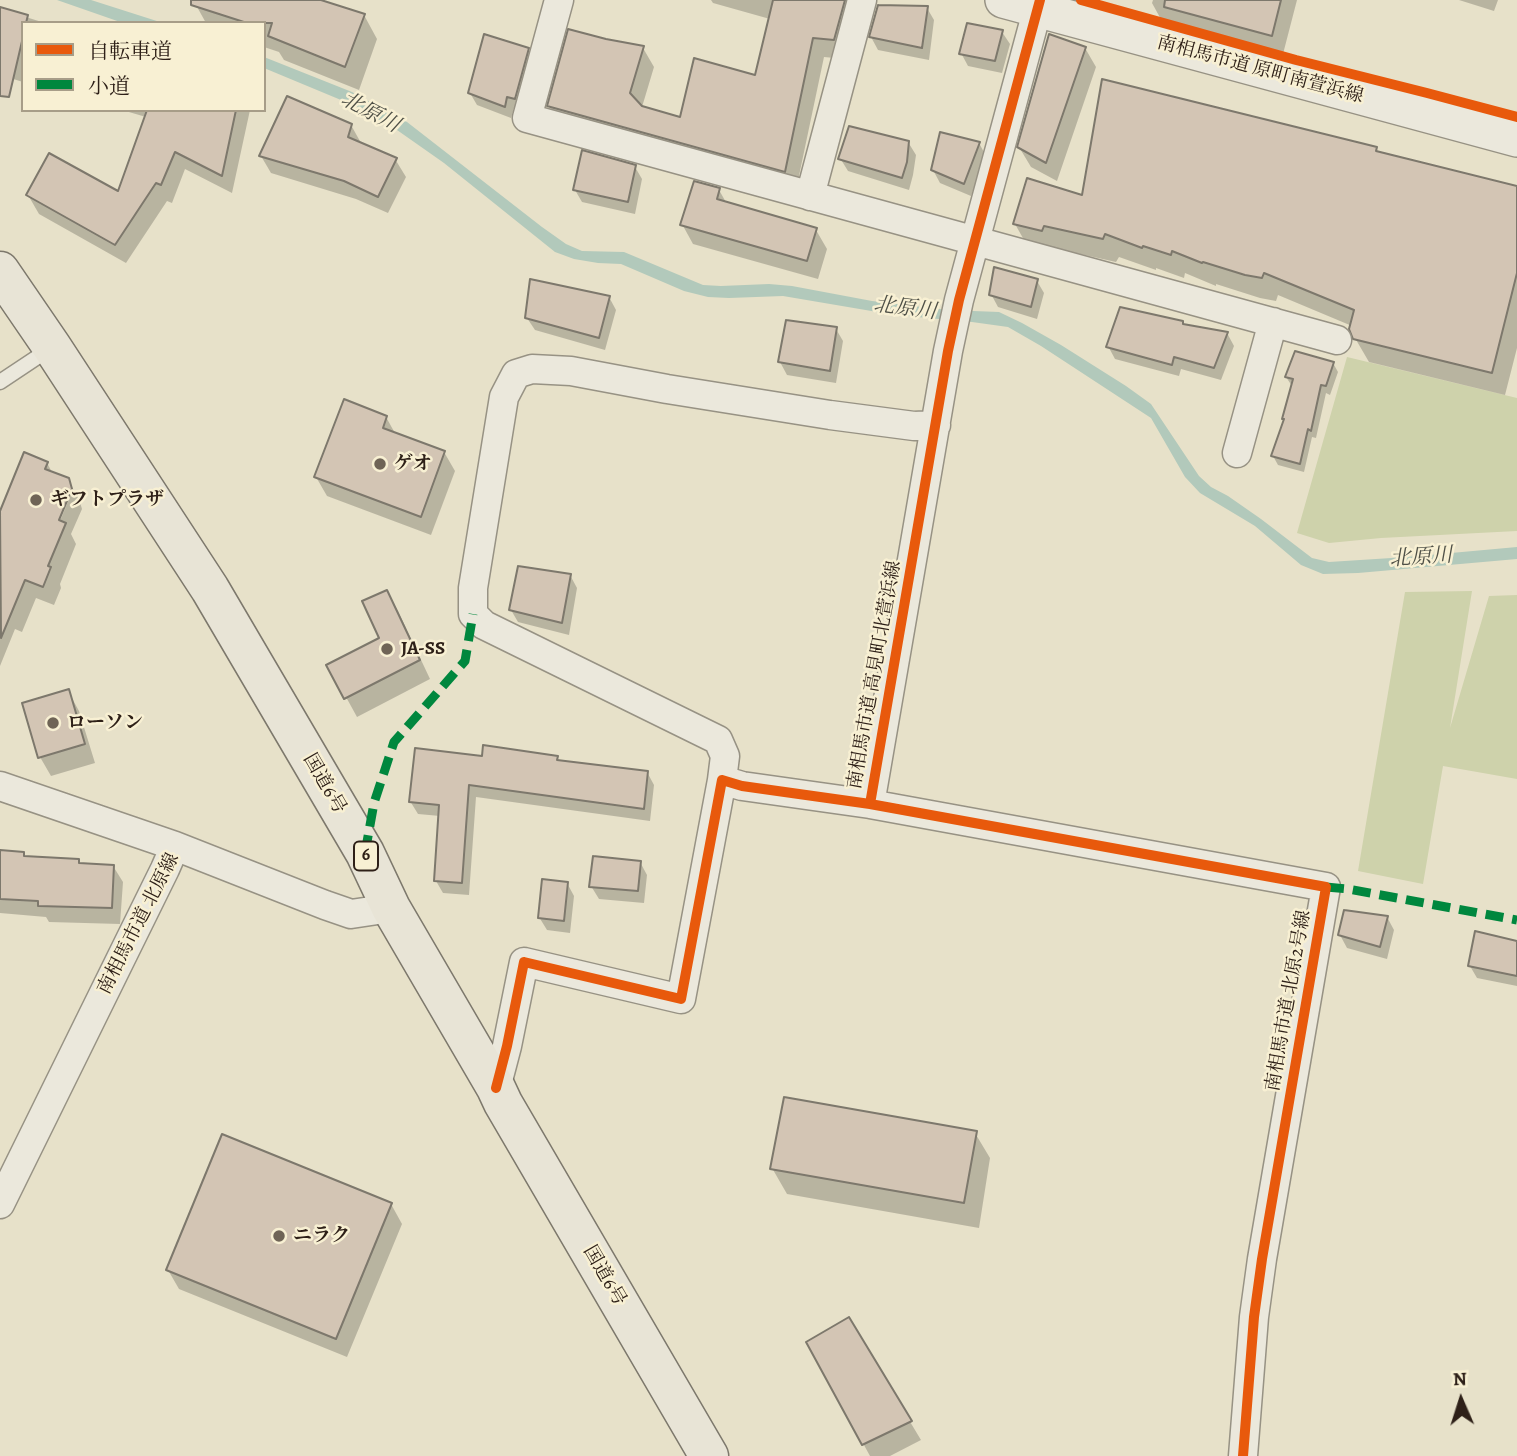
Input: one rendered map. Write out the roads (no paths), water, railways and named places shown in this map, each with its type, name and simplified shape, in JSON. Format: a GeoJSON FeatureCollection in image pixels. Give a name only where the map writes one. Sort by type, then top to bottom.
{"type":"FeatureCollection","features":[{"type":"Feature","properties":{"kind":"highway","name":"国道6号"},"geometry":{"type":"LineString","coordinates":[[0,271],[210,589],[365,853],[391,908],[709,1456]]}},
{"type":"Feature","properties":{"kind":"street"},"geometry":{"type":"LineString","coordinates":[[559,0],[527,118],[1337,340]]}},
{"type":"Feature","properties":{"kind":"street"},"geometry":{"type":"LineString","coordinates":[[810,196],[862,0]]}},
{"type":"Feature","properties":{"kind":"street","name":"南相馬市道 原町南萱浜線"},"geometry":{"type":"LineString","coordinates":[[1003,0],[1039,5],[1517,139]]}},
{"type":"Feature","properties":{"kind":"street"},"geometry":{"type":"LineString","coordinates":[[975,240],[1039,5]]}},
{"type":"Feature","properties":{"kind":"street","name":"南相馬市道 高見町北萱浜線"},"geometry":{"type":"LineString","coordinates":[[722,780],[742,786],[870,804],[948,351],[975,240]]}},
{"type":"Feature","properties":{"kind":"street"},"geometry":{"type":"LineString","coordinates":[[1237,453],[1273,322]]}},
{"type":"Feature","properties":{"kind":"street"},"geometry":{"type":"LineString","coordinates":[[496,1088],[524,962],[681,999],[722,780],[724,756],[718,740],[484,625],[473,614],[473,588],[504,397],[516,374],[532,369],[571,371],[830,415],[914,426],[936,425]]}},
{"type":"Feature","properties":{"kind":"street"},"geometry":{"type":"LineString","coordinates":[[0,786],[175,846]]}},
{"type":"Feature","properties":{"kind":"street","name":"南相馬市道 北原2号線"},"geometry":{"type":"LineString","coordinates":[[870,804],[1326,887],[1262,1259],[1254,1317],[1243,1456]]}},
{"type":"Feature","properties":{"kind":"street","name":"南相馬市道 北原線"},"geometry":{"type":"LineString","coordinates":[[0,1204],[175,846],[351,914],[391,908]]}},
{"type":"Feature","properties":{"kind":"lane"},"geometry":{"type":"LineString","coordinates":[[0,382],[52,347]]}},
{"type":"Feature","properties":{"kind":"water"},"geometry":{"type":"Polygon","coordinates":[[[57,0],[91,0],[157,21],[117,21],[57,0]]]}},
{"type":"Feature","properties":{"kind":"water","name":"北原川"},"geometry":{"type":"Polygon","coordinates":[[[266,58],[352,92],[407,122],[542,227],[566,244],[582,251],[624,252],[703,285],[792,286],[872,301],[948,310],[999,312],[1061,345],[1151,404],[1199,476],[1312,558],[1329,562],[1517,547],[1517,559],[1323,574],[1301,565],[1255,526],[1200,493],[1185,477],[1151,418],[1008,327],[895,315],[783,296],[708,297],[684,291],[621,264],[574,259],[555,252],[444,163],[397,130],[353,105],[266,69],[266,58]]]}},
{"type":"Feature","properties":{"kind":"place","name":"ゲオ"},"geometry":{"type":"Point","coordinates":[380,464]}},
{"type":"Feature","properties":{"kind":"place","name":"ギフトプラザ"},"geometry":{"type":"Point","coordinates":[36,500]}},
{"type":"Feature","properties":{"kind":"place","name":"JA-SS"},"geometry":{"type":"Point","coordinates":[387,649]}},
{"type":"Feature","properties":{"kind":"place","name":"ローソン"},"geometry":{"type":"Point","coordinates":[53,723]}},
{"type":"Feature","properties":{"kind":"place","name":"ニラク"},"geometry":{"type":"Point","coordinates":[279,1236]}}]}
